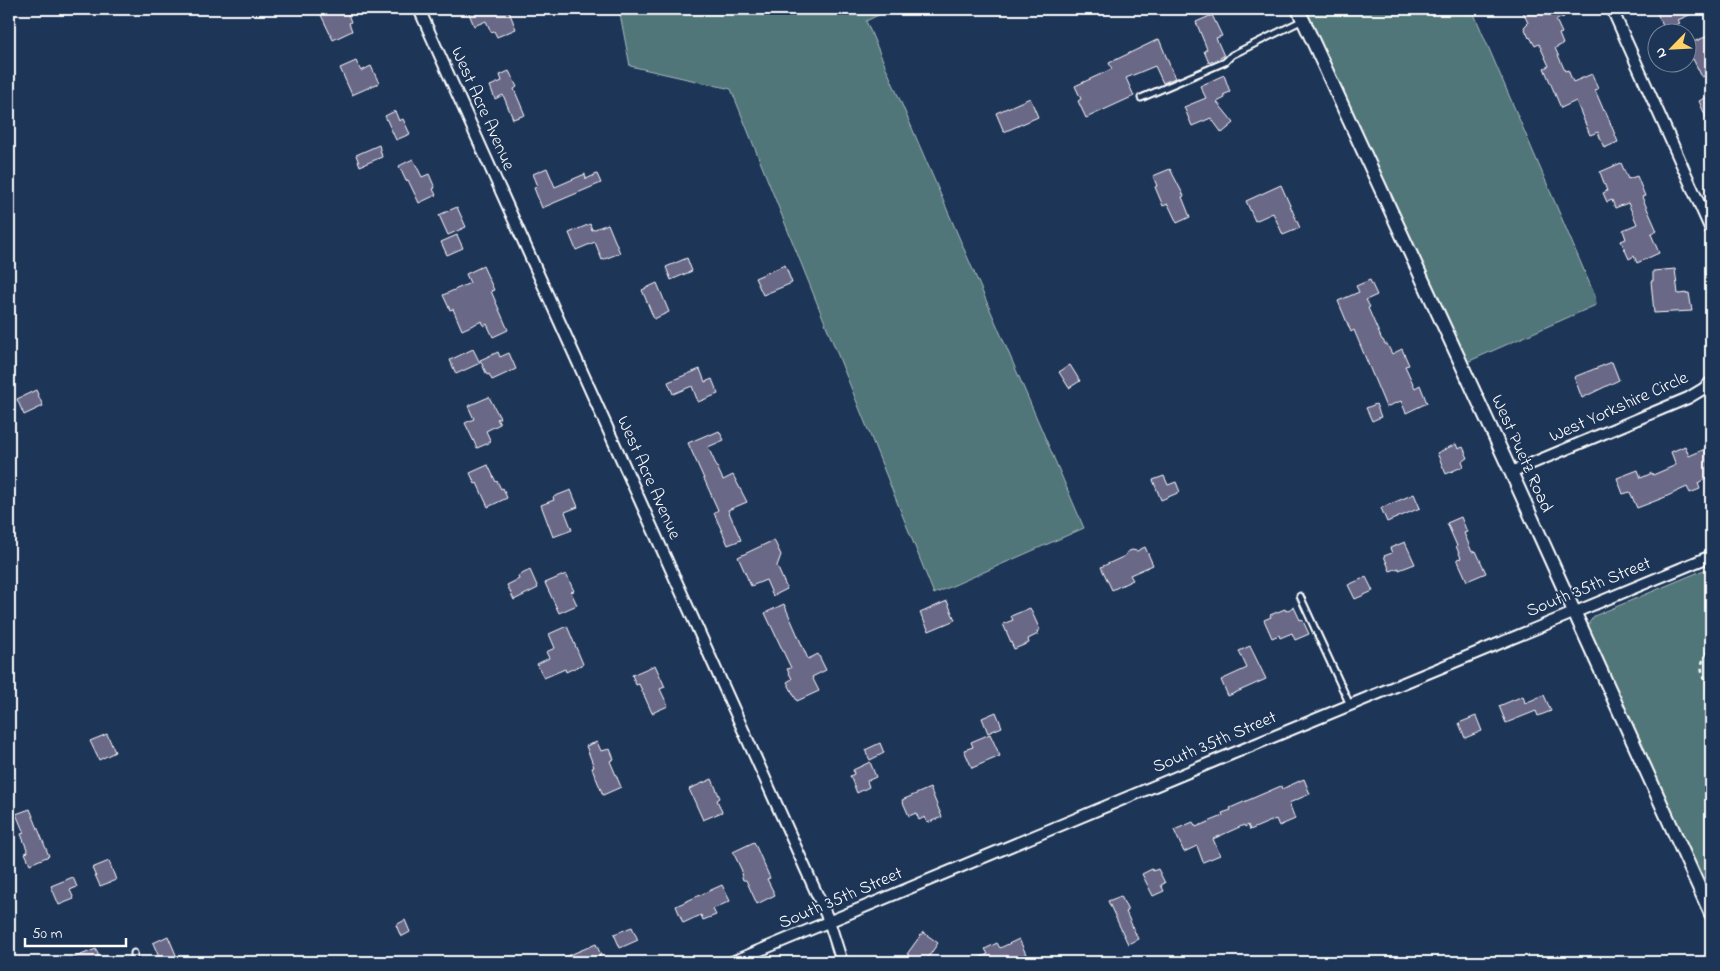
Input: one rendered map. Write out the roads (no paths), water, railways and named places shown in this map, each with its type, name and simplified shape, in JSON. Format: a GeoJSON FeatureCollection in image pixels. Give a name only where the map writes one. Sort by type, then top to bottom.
{"type":"FeatureCollection","features":[{"type":"Feature","properties":{"kind":"street","name":"West Acre Avenue"},"geometry":{"type":"LineString","coordinates":[[419,9],[829,921],[842,962]]}},
{"type":"Feature","properties":{"kind":"street"},"geometry":{"type":"LineString","coordinates":[[1612,9],[1711,230]]}},
{"type":"Feature","properties":{"kind":"street","name":"West Puetz Road"},"geometry":{"type":"LineString","coordinates":[[1301,14],[1711,914]]}},
{"type":"Feature","properties":{"kind":"street","name":"West Yorkshire Circle"},"geometry":{"type":"LineString","coordinates":[[1511,472],[1688,398],[1711,382]]}},
{"type":"Feature","properties":{"kind":"street","name":"South 35th Street"},"geometry":{"type":"LineString","coordinates":[[732,962],[1711,556]]}},
{"type":"Feature","properties":{"kind":"lane"},"geometry":{"type":"LineString","coordinates":[[1141,98],[1226,62],[1232,55],[1301,14]]}},
{"type":"Feature","properties":{"kind":"lane"},"geometry":{"type":"LineString","coordinates":[[1300,596],[1350,705]]}},
{"type":"Feature","properties":{"kind":"lane"},"geometry":{"type":"LineString","coordinates":[[134,953],[134,962]]}}]}
